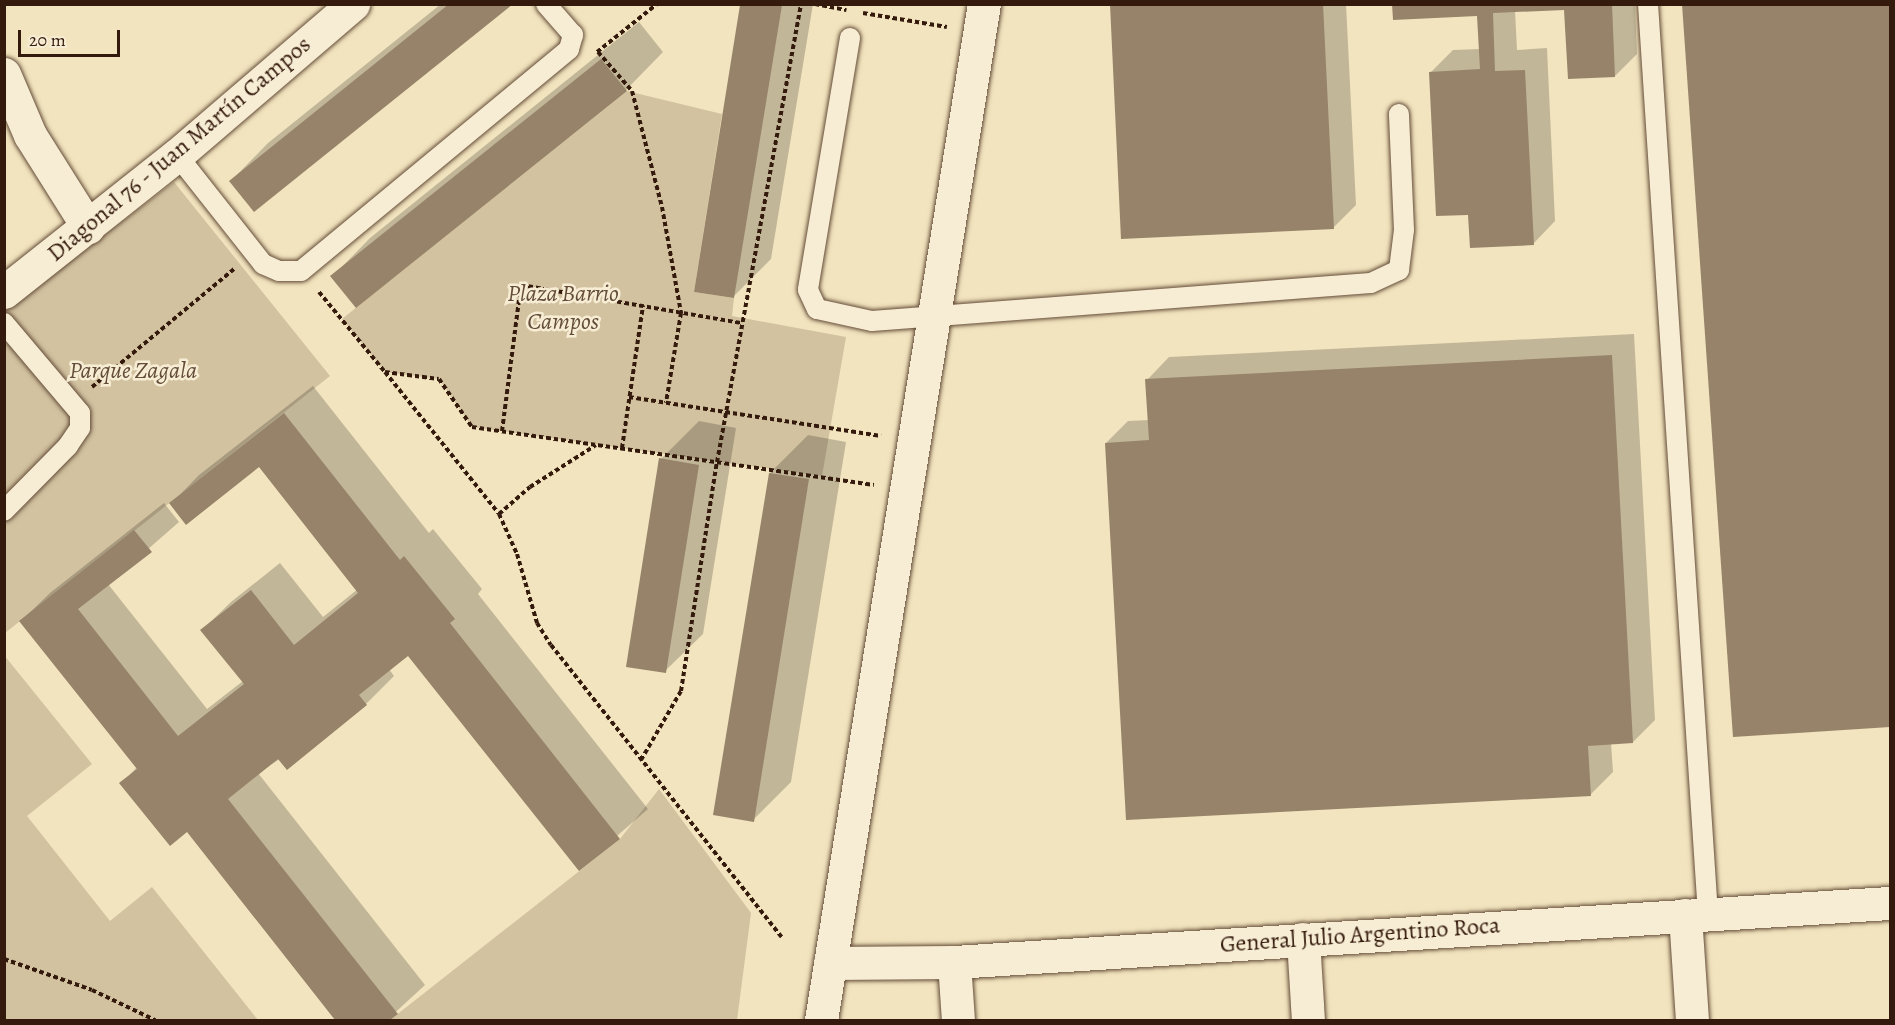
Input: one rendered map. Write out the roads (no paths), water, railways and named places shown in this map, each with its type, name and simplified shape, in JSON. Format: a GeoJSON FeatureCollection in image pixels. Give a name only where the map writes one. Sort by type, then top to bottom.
{"type":"FeatureCollection","features":[{"type":"Feature","properties":{"kind":"street","name":"Diagonal 76 - Juan Martín Campos"},"geometry":{"type":"LineString","coordinates":[[4,292],[177,155],[337,10]]}},
{"type":"Feature","properties":{"kind":"street"},"geometry":{"type":"LineString","coordinates":[[821,1020],[982,19]]}},
{"type":"Feature","properties":{"kind":"street"},"geometry":{"type":"LineString","coordinates":[[4,74],[30,135],[88,226]]}},
{"type":"Feature","properties":{"kind":"street","name":"General Julio Argentino Roca"},"geometry":{"type":"LineString","coordinates":[[830,963],[954,962],[1890,903]]}},
{"type":"Feature","properties":{"kind":"street"},"geometry":{"type":"LineString","coordinates":[[1692,1020],[1697,914]]}},
{"type":"Feature","properties":{"kind":"street"},"geometry":{"type":"LineString","coordinates":[[1303,939],[1308,1020]]}},
{"type":"Feature","properties":{"kind":"street"},"geometry":{"type":"LineString","coordinates":[[954,962],[958,1020]]}},
{"type":"Feature","properties":{"kind":"lane"},"geometry":{"type":"LineString","coordinates":[[177,155],[263,264],[279,271],[301,271],[569,49],[573,35],[546,4]]}},
{"type":"Feature","properties":{"kind":"lane"},"geometry":{"type":"LineString","coordinates":[[1648,4],[1697,914]]}},
{"type":"Feature","properties":{"kind":"lane"},"geometry":{"type":"LineString","coordinates":[[850,38],[808,290],[810,300],[817,309],[872,321],[1371,283],[1399,270],[1404,230],[1399,114]]}},
{"type":"Feature","properties":{"kind":"lane"},"geometry":{"type":"LineString","coordinates":[[4,323],[80,413],[80,428],[68,446],[4,511]]}},
{"type":"Feature","properties":{"kind":"park label","name":"Plaza Barrio Campos"},"geometry":{"type":"Point","coordinates":[563,308]}},
{"type":"Feature","properties":{"kind":"park label","name":"Parque Zagala"},"geometry":{"type":"Point","coordinates":[133,371]}}]}
